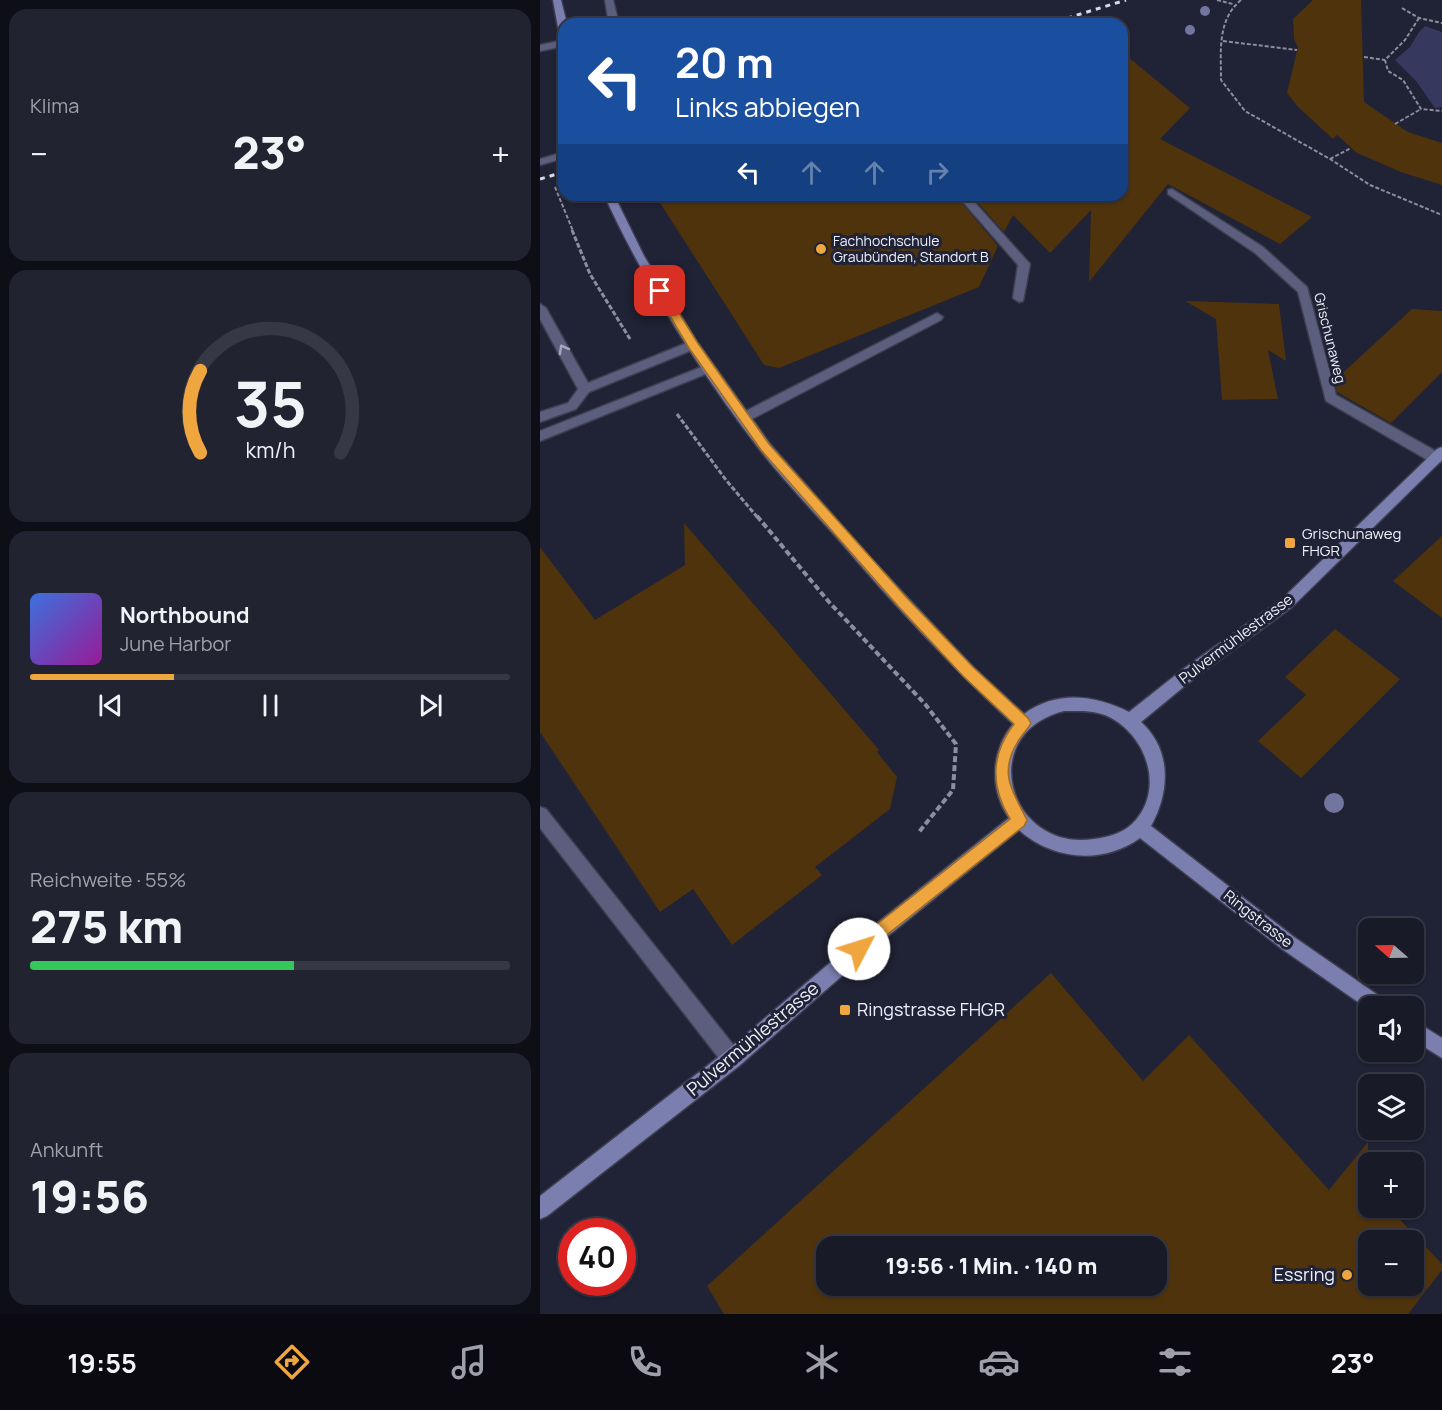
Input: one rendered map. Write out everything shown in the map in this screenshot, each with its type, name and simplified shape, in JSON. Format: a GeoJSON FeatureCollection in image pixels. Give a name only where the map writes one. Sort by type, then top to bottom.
{"type":"FeatureCollection","features":[{"type":"Feature","properties":{"kind":"main road"},"geometry":{"type":"LineString","coordinates":[[558,0],[561,18]]}},
{"type":"Feature","properties":{"kind":"main road"},"geometry":{"type":"LineString","coordinates":[[612,201],[638,256],[693,345],[765,447],[870,567],[968,672],[1023,723]]}},
{"type":"Feature","properties":{"kind":"main road","name":"Pulvermühlestrasse"},"geometry":{"type":"LineString","coordinates":[[1130,721],[1187,675],[1287,603],[1439,455]]}},
{"type":"Feature","properties":{"kind":"main road"},"geometry":{"type":"LineString","coordinates":[[1064,704],[1087,704],[1110,709],[1130,721],[1149,744],[1159,772],[1158,792],[1152,811],[1140,828],[1119,842],[1093,850],[1065,848],[1040,838],[1019,820],[1007,801],[1001,780],[1003,759],[1011,739],[1023,723],[1041,711],[1064,704]]}},
{"type":"Feature","properties":{"kind":"main road","name":"Pulvermühlestrasse"},"geometry":{"type":"LineString","coordinates":[[540,1209],[732,1059],[877,933],[1019,820]]}},
{"type":"Feature","properties":{"kind":"main road","name":"Ringstrasse"},"geometry":{"type":"LineString","coordinates":[[1140,828],[1288,943],[1365,996]]}},
{"type":"Feature","properties":{"kind":"main road"},"geometry":{"type":"LineString","coordinates":[[1424,1037],[1442,1049]]}},
{"type":"Feature","properties":{"kind":"lane"},"geometry":{"type":"LineString","coordinates":[[609,0],[613,18]]}},
{"type":"Feature","properties":{"kind":"lane"},"geometry":{"type":"LineString","coordinates":[[540,48],[558,44]]}},
{"type":"Feature","properties":{"kind":"lane"},"geometry":{"type":"LineString","coordinates":[[542,161],[558,157]]}},
{"type":"Feature","properties":{"kind":"lane","name":"Grischunaweg"},"geometry":{"type":"LineString","coordinates":[[1172,192],[1258,250],[1303,290],[1330,398],[1439,455]]}},
{"type":"Feature","properties":{"kind":"lane"},"geometry":{"type":"LineString","coordinates":[[967,201],[1024,264],[1019,298]]}},
{"type":"Feature","properties":{"kind":"lane"},"geometry":{"type":"LineString","coordinates":[[540,308],[585,389]]}},
{"type":"Feature","properties":{"kind":"lane"},"geometry":{"type":"LineString","coordinates":[[743,418],[937,316]]}},
{"type":"Feature","properties":{"kind":"lane"},"geometry":{"type":"LineString","coordinates":[[540,417],[572,405],[585,389],[693,345]]}},
{"type":"Feature","properties":{"kind":"lane"},"geometry":{"type":"LineString","coordinates":[[540,436],[709,368]]}},
{"type":"Feature","properties":{"kind":"lane"},"geometry":{"type":"LineString","coordinates":[[540,815],[732,1059]]}},
{"type":"Feature","properties":{"kind":"path"},"geometry":{"type":"LineString","coordinates":[[1217,0],[1233,4]]}},
{"type":"Feature","properties":{"kind":"path"},"geometry":{"type":"LineString","coordinates":[[1241,0],[1233,4],[1225,18],[1221,80],[1245,111],[1330,159],[1370,185],[1442,215]]}},
{"type":"Feature","properties":{"kind":"path"},"geometry":{"type":"LineString","coordinates":[[1402,8],[1419,18],[1442,23]]}},
{"type":"Feature","properties":{"kind":"path"},"geometry":{"type":"LineString","coordinates":[[1385,60],[1405,40],[1419,18]]}},
{"type":"Feature","properties":{"kind":"path"},"geometry":{"type":"LineString","coordinates":[[1223,41],[1297,50]]}},
{"type":"Feature","properties":{"kind":"path"},"geometry":{"type":"LineString","coordinates":[[1364,57],[1385,60]]}},
{"type":"Feature","properties":{"kind":"path"},"geometry":{"type":"LineString","coordinates":[[1385,60],[1388,71],[1403,80],[1421,109]]}},
{"type":"Feature","properties":{"kind":"path"},"geometry":{"type":"LineString","coordinates":[[1395,123],[1421,109],[1442,111]]}},
{"type":"Feature","properties":{"kind":"path"},"geometry":{"type":"LineString","coordinates":[[1330,159],[1351,148]]}},
{"type":"Feature","properties":{"kind":"path"},"geometry":{"type":"LineString","coordinates":[[542,161],[558,198]]}},
{"type":"Feature","properties":{"kind":"path"},"geometry":{"type":"LineString","coordinates":[[559,201],[591,274],[645,365]]}},
{"type":"Feature","properties":{"kind":"path"},"geometry":{"type":"LineString","coordinates":[[660,387],[685,427],[734,489],[829,602],[925,704],[956,744],[953,790],[919,832]]}},
{"type":"Feature","properties":{"kind":"shaded area"},"geometry":{"type":"Polygon","coordinates":[[[1425,26],[1442,32],[1442,107],[1435,108],[1416,81],[1395,60],[1410,47],[1425,26]]]}},
{"type":"Feature","properties":{"kind":"building"},"geometry":{"type":"Polygon","coordinates":[[[1313,0],[1361,0],[1364,102],[1408,132],[1442,143],[1442,185],[1401,172],[1357,153],[1337,135],[1333,139],[1298,107],[1287,93],[1298,47],[1294,39],[1293,19],[1313,0]]]}},
{"type":"Feature","properties":{"kind":"building"},"geometry":{"type":"Polygon","coordinates":[[[1128,57],[1190,108],[1160,139],[1312,217],[1280,244],[1168,184],[1089,282],[1091,210],[1050,253],[1013,215],[1004,232],[976,201],[1128,201],[1128,57]]]}},
{"type":"Feature","properties":{"kind":"building"},"geometry":{"type":"Polygon","coordinates":[[[659,201],[960,201],[998,246],[979,287],[779,368],[764,365],[659,201]]]}},
{"type":"Feature","properties":{"kind":"building"},"geometry":{"type":"Polygon","coordinates":[[[1185,301],[1279,304],[1286,361],[1268,350],[1278,399],[1222,400],[1216,319],[1185,301]]]}},
{"type":"Feature","properties":{"kind":"building"},"geometry":{"type":"Polygon","coordinates":[[[1412,309],[1442,311],[1442,372],[1391,423],[1337,392],[1334,381],[1412,309]]]}},
{"type":"Feature","properties":{"kind":"building"},"geometry":{"type":"Polygon","coordinates":[[[684,523],[879,750],[877,752],[897,777],[890,809],[815,867],[822,875],[732,945],[693,889],[660,912],[540,732],[540,547],[595,620],[685,565],[684,523]]]}},
{"type":"Feature","properties":{"kind":"building"},"geometry":{"type":"Polygon","coordinates":[[[1442,536],[1442,618],[1393,581],[1442,536]]]}},
{"type":"Feature","properties":{"kind":"building"},"geometry":{"type":"Polygon","coordinates":[[[1335,629],[1400,679],[1301,778],[1258,741],[1306,695],[1285,677],[1335,629]]]}},
{"type":"Feature","properties":{"kind":"building"},"geometry":{"type":"Polygon","coordinates":[[[1051,973],[1143,1081],[1189,1035],[1329,1190],[1358,1154],[1358,1218],[1398,1218],[1410,1230],[1358,1230],[1358,1296],[1422,1296],[1408,1314],[724,1314],[707,1286],[1051,973]]]}},
{"type":"Feature","properties":{"kind":"building"},"geometry":{"type":"Polygon","coordinates":[[[1368,1142],[1368,1152],[1360,1152],[1368,1142]]]}},
{"type":"Feature","properties":{"kind":"building"},"geometry":{"type":"Polygon","coordinates":[[[1424,1245],[1442,1264],[1442,1270],[1424,1293],[1424,1245]]]}},
{"type":"Feature","properties":{"kind":"railway"},"geometry":{"type":"LineString","coordinates":[[1068,18],[1126,0]]}},
{"type":"Feature","properties":{"kind":"railway"},"geometry":{"type":"LineString","coordinates":[[540,179],[558,174]]}},
{"type":"Feature","properties":{"kind":"place","name":"Fachhochschule Graubünden, Standort B"},"geometry":{"type":"Point","coordinates":[821,249]}},
{"type":"Feature","properties":{"kind":"place","name":"Grischunaweg FHGR"},"geometry":{"type":"Point","coordinates":[1290,543]}},
{"type":"Feature","properties":{"kind":"place","name":"Ringstrasse FHGR"},"geometry":{"type":"Point","coordinates":[845,1010]}},
{"type":"Feature","properties":{"kind":"place","name":"Essring"},"geometry":{"type":"Point","coordinates":[1347,1275]}},
{"type":"Feature","properties":{"kind":"route"},"geometry":{"type":"LineString","coordinates":[[660,291],[693,345],[765,447],[870,567],[968,672],[1023,723],[1011,739],[1003,759],[1001,780],[1007,801],[1019,820],[859,949]]}}]}
